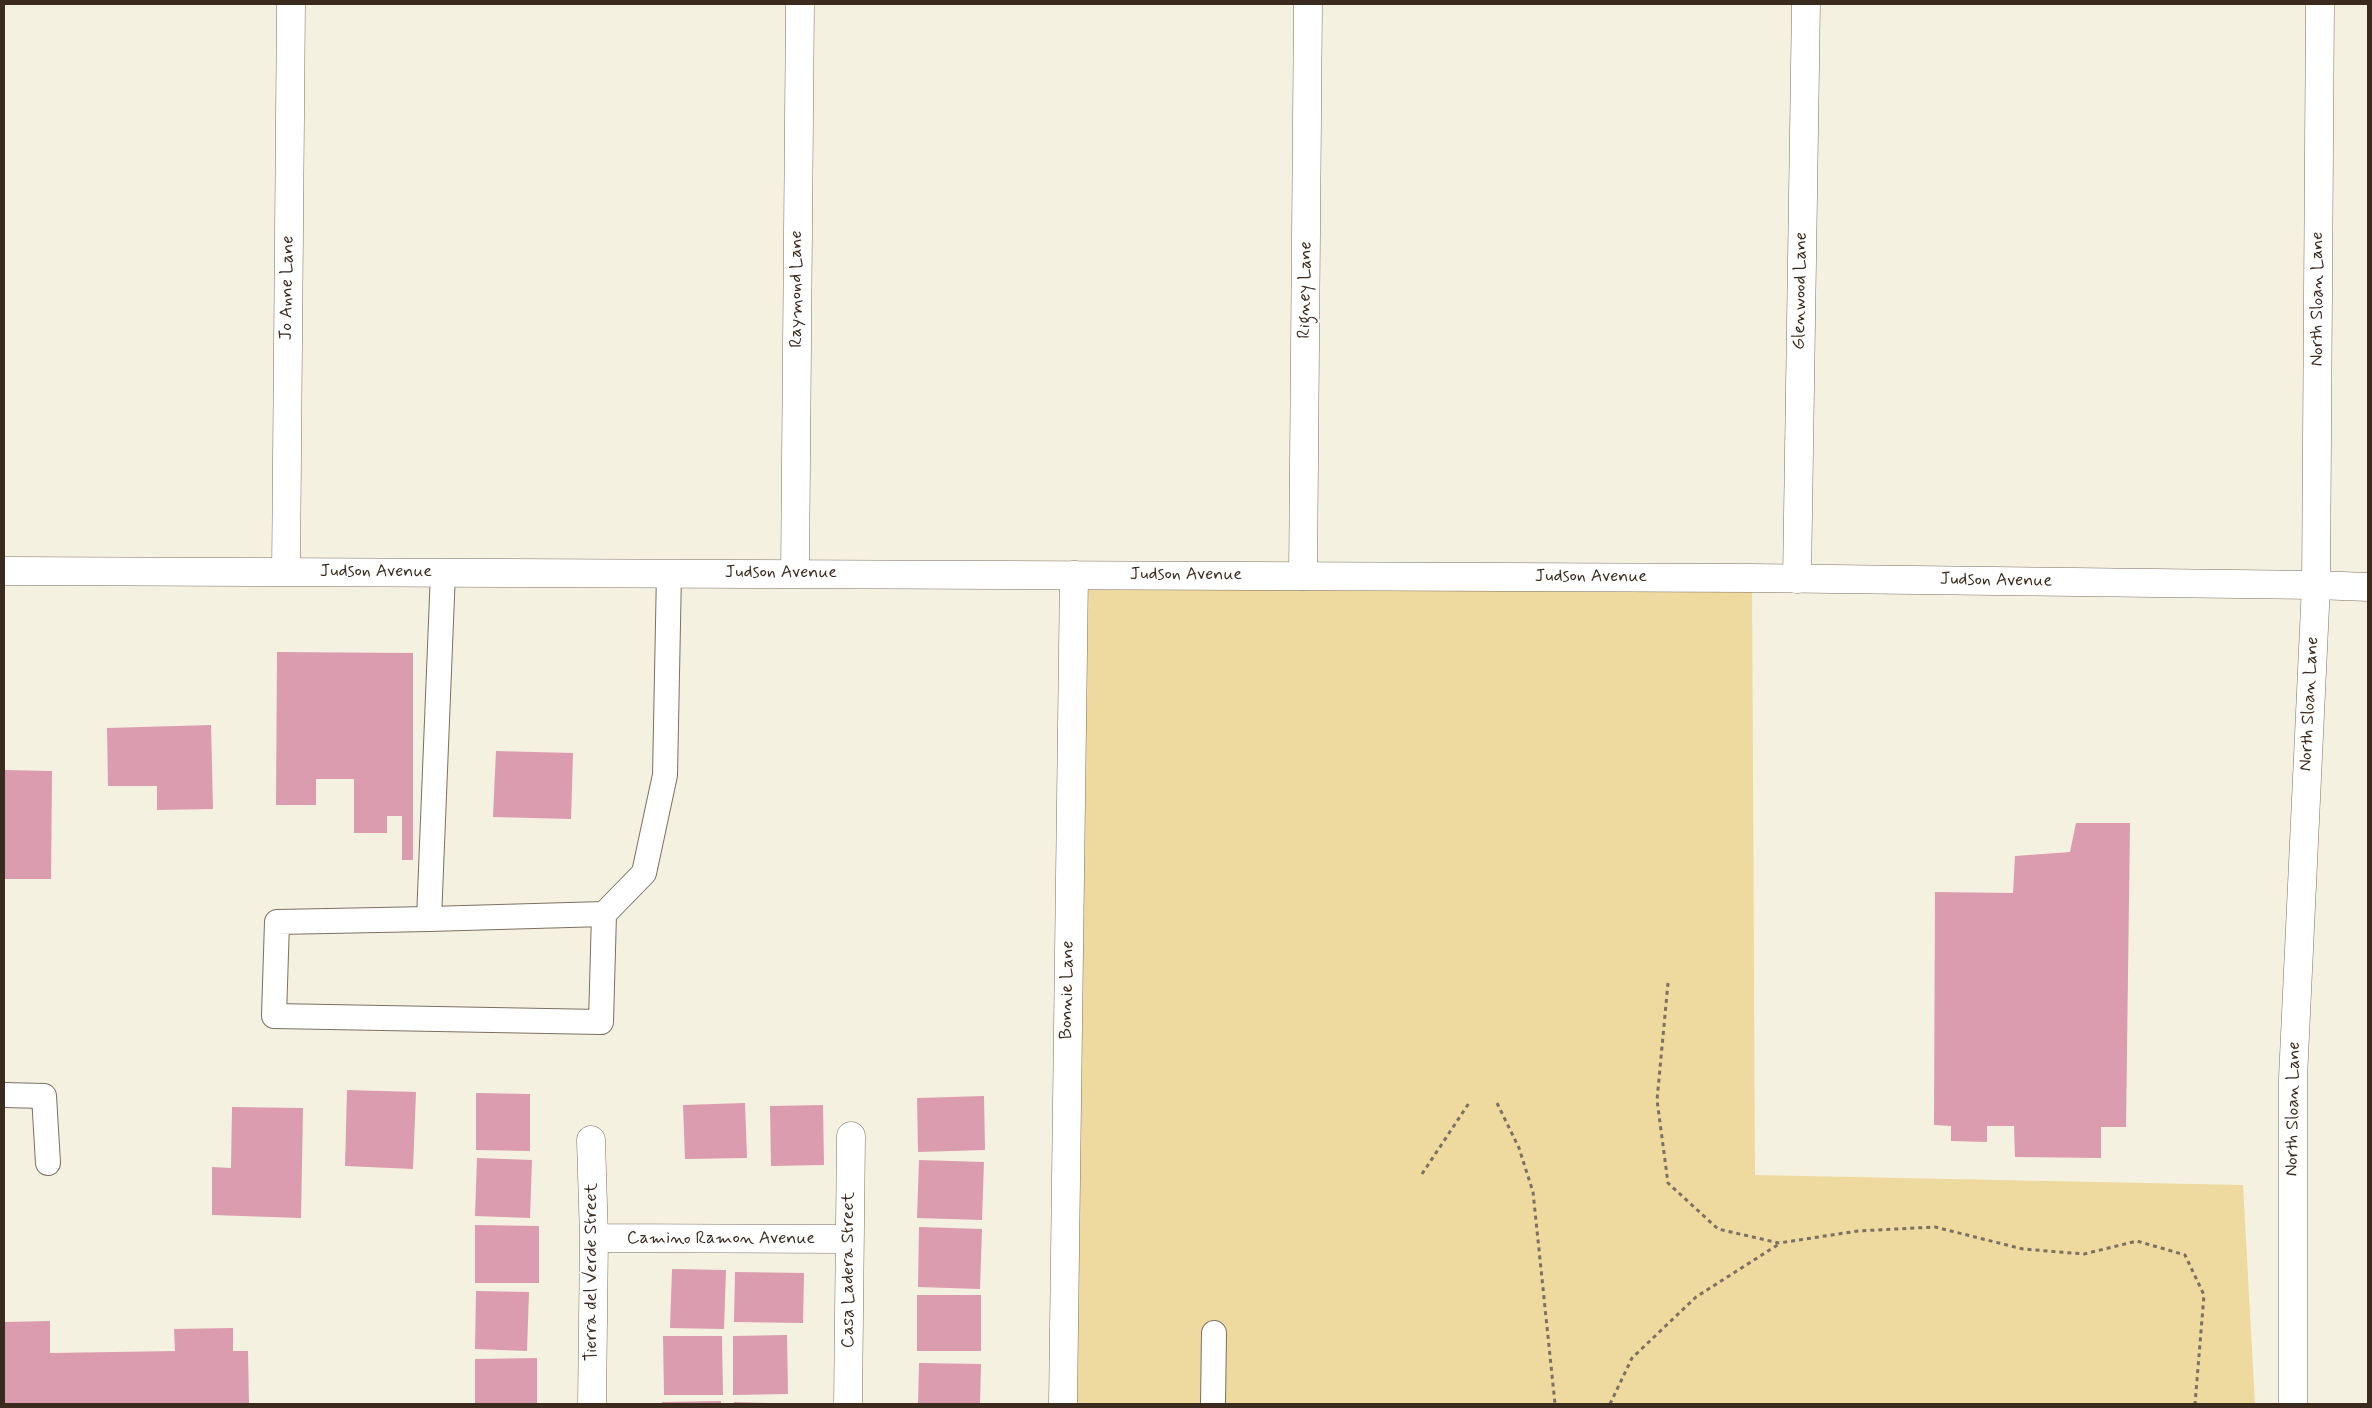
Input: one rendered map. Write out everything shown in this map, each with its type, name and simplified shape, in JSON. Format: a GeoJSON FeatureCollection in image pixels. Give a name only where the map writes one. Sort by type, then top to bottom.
{"type":"FeatureCollection","features":[{"type":"Feature","properties":{"kind":"street","name":"Jo Anne Lane"},"geometry":{"type":"LineString","coordinates":[[286,571],[291,4]]}},
{"type":"Feature","properties":{"kind":"street","name":"Raymond Lane"},"geometry":{"type":"LineString","coordinates":[[795,574],[800,4]]}},
{"type":"Feature","properties":{"kind":"street","name":"Rigney Lane"},"geometry":{"type":"LineString","coordinates":[[1303,576],[1308,4]]}},
{"type":"Feature","properties":{"kind":"street","name":"Glenwood Lane"},"geometry":{"type":"LineString","coordinates":[[1797,579],[1806,4]]}},
{"type":"Feature","properties":{"kind":"street","name":"North Sloan Lane"},"geometry":{"type":"LineString","coordinates":[[2292,1404],[2293,1078],[2316,585],[2320,4]]}},
{"type":"Feature","properties":{"kind":"street","name":"Judson Avenue"},"geometry":{"type":"LineString","coordinates":[[4,570],[1797,579],[2360,587]]}},
{"type":"Feature","properties":{"kind":"street","name":"Bonnie Lane"},"geometry":{"type":"LineString","coordinates":[[1063,1404],[1074,575]]}},
{"type":"Feature","properties":{"kind":"street","name":"Casa Ladera Street"},"geometry":{"type":"LineString","coordinates":[[848,1404],[848,1239],[851,1136]]}},
{"type":"Feature","properties":{"kind":"street","name":"Tierra del Verde Street"},"geometry":{"type":"LineString","coordinates":[[591,1140],[594,1238],[592,1404]]}},
{"type":"Feature","properties":{"kind":"street","name":"Camino Ramon Avenue"},"geometry":{"type":"LineString","coordinates":[[594,1238],[848,1239]]}},
{"type":"Feature","properties":{"kind":"lane"},"geometry":{"type":"LineString","coordinates":[[429,919],[443,572]]}},
{"type":"Feature","properties":{"kind":"lane"},"geometry":{"type":"LineString","coordinates":[[604,914],[276,922],[274,1016],[601,1022],[604,914],[644,873],[665,775],[669,573]]}},
{"type":"Feature","properties":{"kind":"lane"},"geometry":{"type":"LineString","coordinates":[[4,1095],[44,1096],[48,1163]]}},
{"type":"Feature","properties":{"kind":"lane"},"geometry":{"type":"LineString","coordinates":[[1213,1404],[1214,1333]]}},
{"type":"Feature","properties":{"kind":"path"},"geometry":{"type":"LineString","coordinates":[[1668,983],[1656,1100],[1668,1183],[1718,1230],[1779,1244],[1858,1231],[1935,1227],[2023,1249],[2084,1254],[2137,1241],[2185,1255],[2204,1295],[2195,1404]]}},
{"type":"Feature","properties":{"kind":"path"},"geometry":{"type":"LineString","coordinates":[[1496,1103],[1519,1148],[1533,1192],[1555,1404]]}},
{"type":"Feature","properties":{"kind":"path"},"geometry":{"type":"LineString","coordinates":[[1422,1174],[1469,1104]]}},
{"type":"Feature","properties":{"kind":"path"},"geometry":{"type":"LineString","coordinates":[[1610,1404],[1632,1358],[1689,1304],[1779,1244]]}},
{"type":"Feature","properties":{"kind":"sand"},"geometry":{"type":"Polygon","coordinates":[[[1074,575],[1752,578],[1755,1175],[2243,1185],[2255,1404],[1063,1404],[1074,575]]]}},
{"type":"Feature","properties":{"kind":"building"},"geometry":{"type":"Polygon","coordinates":[[[277,652],[413,653],[413,860],[402,860],[402,816],[387,816],[387,833],[354,833],[354,779],[316,779],[316,805],[276,805],[277,652]]]}},
{"type":"Feature","properties":{"kind":"building"},"geometry":{"type":"Polygon","coordinates":[[[211,725],[213,809],[157,810],[157,786],[108,786],[107,728],[211,725]]]}},
{"type":"Feature","properties":{"kind":"building"},"geometry":{"type":"Polygon","coordinates":[[[496,751],[573,753],[571,819],[493,817],[496,751]]]}},
{"type":"Feature","properties":{"kind":"building"},"geometry":{"type":"Polygon","coordinates":[[[4,770],[52,771],[51,879],[4,879],[4,770]]]}},
{"type":"Feature","properties":{"kind":"building"},"geometry":{"type":"Polygon","coordinates":[[[2076,823],[2130,823],[2126,1127],[2101,1127],[2101,1158],[2015,1157],[2014,1126],[1987,1126],[1987,1142],[1951,1141],[1951,1126],[1934,1125],[1935,892],[2013,893],[2015,856],[2070,852],[2076,823]]]}},
{"type":"Feature","properties":{"kind":"building"},"geometry":{"type":"Polygon","coordinates":[[[347,1090],[416,1092],[413,1169],[345,1166],[347,1090]]]}},
{"type":"Feature","properties":{"kind":"building"},"geometry":{"type":"Polygon","coordinates":[[[476,1093],[530,1094],[530,1151],[476,1150],[476,1093]]]}},
{"type":"Feature","properties":{"kind":"building"},"geometry":{"type":"Polygon","coordinates":[[[984,1096],[985,1150],[918,1152],[917,1098],[984,1096]]]}},
{"type":"Feature","properties":{"kind":"building"},"geometry":{"type":"Polygon","coordinates":[[[745,1103],[747,1158],[685,1159],[683,1105],[745,1103]]]}},
{"type":"Feature","properties":{"kind":"building"},"geometry":{"type":"Polygon","coordinates":[[[823,1105],[824,1165],[771,1166],[770,1106],[823,1105]]]}},
{"type":"Feature","properties":{"kind":"building"},"geometry":{"type":"Polygon","coordinates":[[[232,1107],[303,1108],[301,1218],[212,1215],[212,1167],[231,1168],[232,1107]]]}},
{"type":"Feature","properties":{"kind":"building"},"geometry":{"type":"Polygon","coordinates":[[[477,1158],[532,1160],[530,1218],[475,1216],[477,1158]]]}},
{"type":"Feature","properties":{"kind":"building"},"geometry":{"type":"Polygon","coordinates":[[[919,1160],[984,1162],[982,1220],[917,1218],[919,1160]]]}},
{"type":"Feature","properties":{"kind":"building"},"geometry":{"type":"Polygon","coordinates":[[[475,1225],[539,1226],[539,1283],[475,1283],[475,1225]]]}},
{"type":"Feature","properties":{"kind":"building"},"geometry":{"type":"Polygon","coordinates":[[[919,1227],[982,1229],[980,1289],[918,1287],[919,1227]]]}},
{"type":"Feature","properties":{"kind":"building"},"geometry":{"type":"Polygon","coordinates":[[[672,1269],[726,1270],[724,1329],[670,1328],[672,1269]]]}},
{"type":"Feature","properties":{"kind":"building"},"geometry":{"type":"Polygon","coordinates":[[[735,1272],[804,1273],[803,1323],[734,1322],[735,1272]]]}},
{"type":"Feature","properties":{"kind":"building"},"geometry":{"type":"Polygon","coordinates":[[[476,1291],[529,1292],[527,1351],[475,1349],[476,1291]]]}},
{"type":"Feature","properties":{"kind":"building"},"geometry":{"type":"Polygon","coordinates":[[[917,1295],[981,1295],[981,1351],[917,1351],[917,1295]]]}},
{"type":"Feature","properties":{"kind":"building"},"geometry":{"type":"Polygon","coordinates":[[[50,1321],[50,1353],[175,1351],[174,1329],[233,1328],[233,1351],[248,1351],[249,1404],[4,1404],[4,1322],[50,1321]]]}},
{"type":"Feature","properties":{"kind":"building"},"geometry":{"type":"Polygon","coordinates":[[[787,1335],[788,1394],[733,1395],[733,1336],[787,1335]]]}},
{"type":"Feature","properties":{"kind":"building"},"geometry":{"type":"Polygon","coordinates":[[[663,1336],[722,1336],[723,1395],[664,1395],[663,1336]]]}},
{"type":"Feature","properties":{"kind":"building"},"geometry":{"type":"Polygon","coordinates":[[[537,1358],[537,1404],[475,1404],[475,1359],[537,1358]]]}},
{"type":"Feature","properties":{"kind":"building"},"geometry":{"type":"Polygon","coordinates":[[[919,1363],[981,1364],[980,1404],[918,1404],[919,1363]]]}},
{"type":"Feature","properties":{"kind":"building"},"geometry":{"type":"Polygon","coordinates":[[[721,1401],[721,1404],[662,1404],[662,1402],[721,1401]]]}},
{"type":"Feature","properties":{"kind":"building"},"geometry":{"type":"Polygon","coordinates":[[[734,1402],[768,1403],[768,1404],[734,1404],[734,1402]]]}}]}
